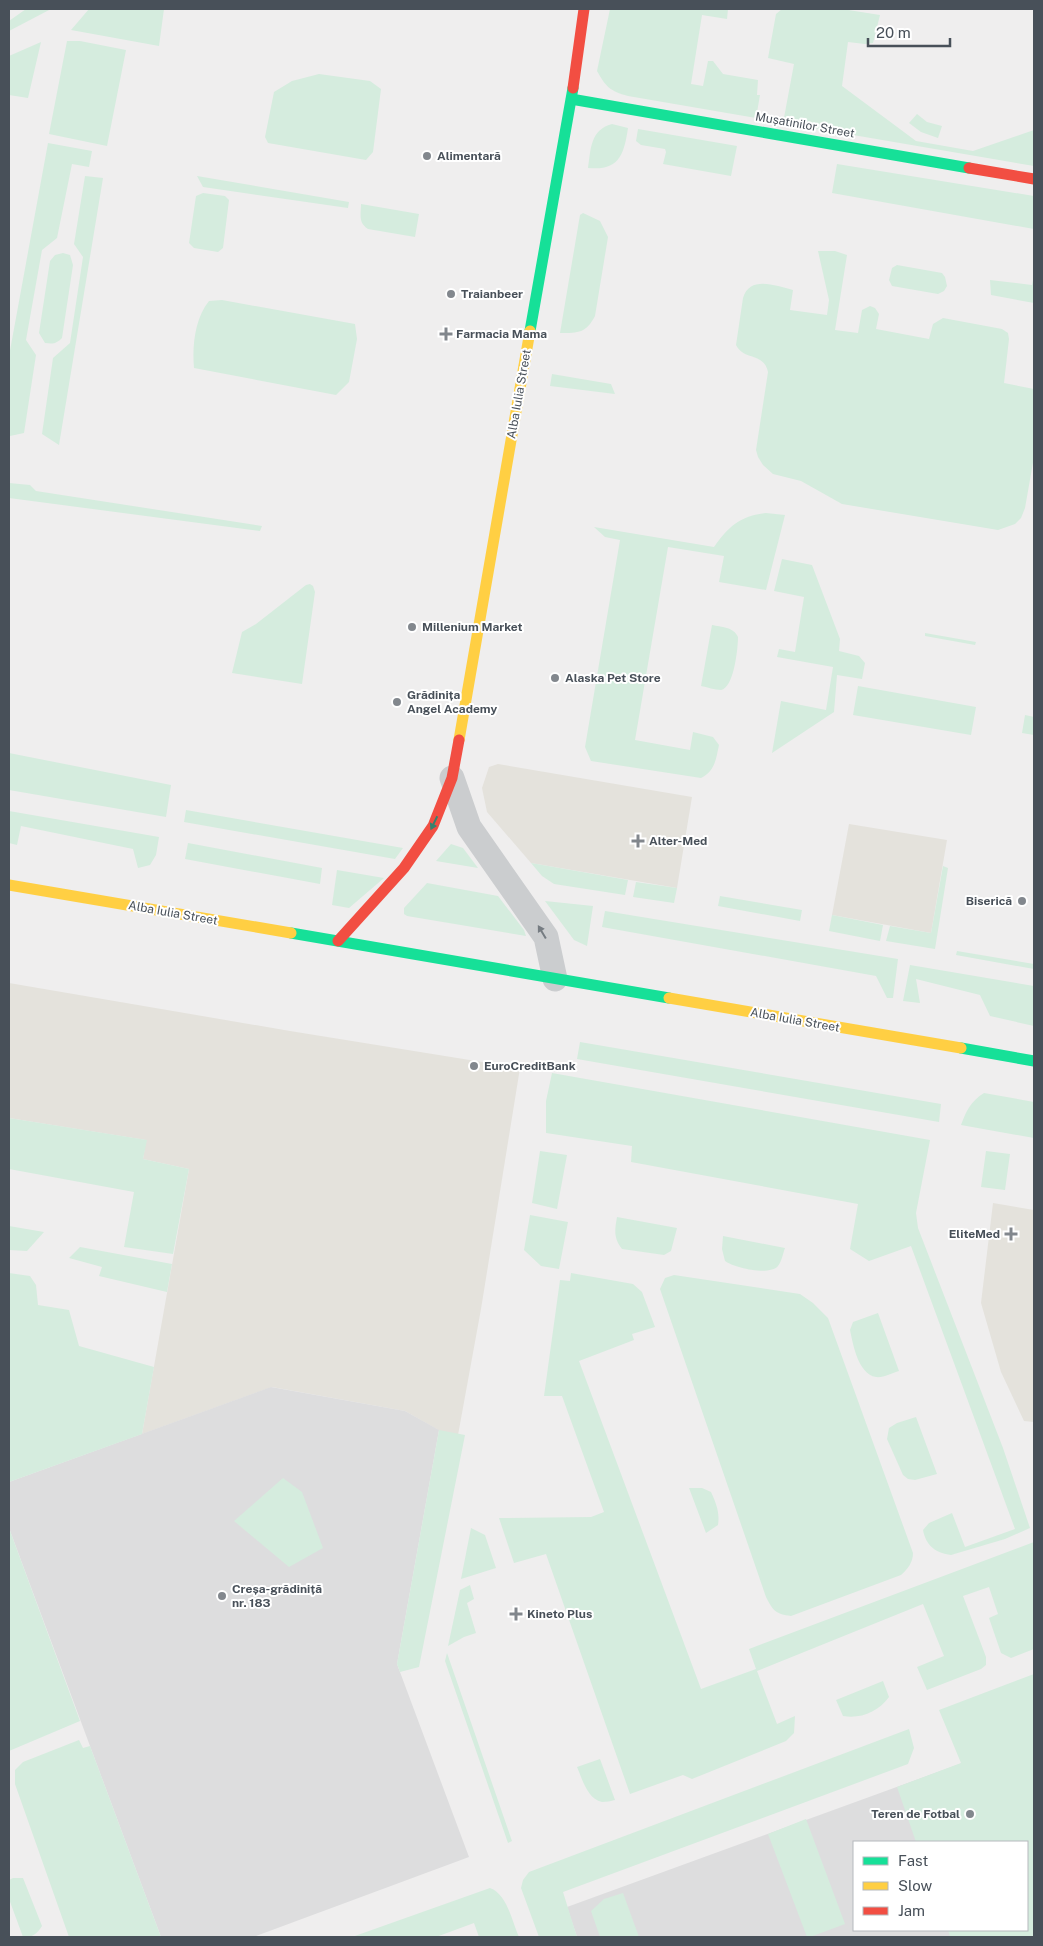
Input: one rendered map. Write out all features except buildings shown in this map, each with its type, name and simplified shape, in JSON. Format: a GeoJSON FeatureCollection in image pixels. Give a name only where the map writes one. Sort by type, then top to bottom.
{"type":"FeatureCollection","features":[{"type":"Feature","properties":{"kind":"street","name":"Alba Iulia Street"},"geometry":{"type":"LineString","coordinates":[[338,942],[404,868],[433,826],[452,778],[572,99],[584,9]]}},
{"type":"Feature","properties":{"kind":"street","name":"Mușatinilor Street"},"geometry":{"type":"LineString","coordinates":[[572,99],[1034,179]]}},
{"type":"Feature","properties":{"kind":"street","name":"Alba Iulia Street"},"geometry":{"type":"LineString","coordinates":[[452,778],[469,827],[546,936],[555,979]]}},
{"type":"Feature","properties":{"kind":"street","name":"Alba Iulia Street"},"geometry":{"type":"LineString","coordinates":[[9,885],[1034,1060]]}},
{"type":"Feature","properties":{"kind":"shaded area"},"geometry":{"type":"Polygon","coordinates":[[[498,764],[692,797],[677,888],[531,863],[487,812],[482,788],[489,767],[498,764]]]}},
{"type":"Feature","properties":{"kind":"shaded area"},"geometry":{"type":"Polygon","coordinates":[[[849,824],[947,840],[931,933],[832,915],[849,824]]]}},
{"type":"Feature","properties":{"kind":"shaded area"},"geometry":{"type":"Polygon","coordinates":[[[9,983],[520,1068],[481,1309],[458,1435],[442,1432],[405,1411],[272,1387],[142,1434],[189,1169],[143,1159],[146,1140],[9,1118],[9,983]]]}},
{"type":"Feature","properties":{"kind":"shaded area"},"geometry":{"type":"Polygon","coordinates":[[[993,1203],[1034,1210],[1034,1422],[1024,1421],[1001,1372],[981,1303],[993,1203]]]}},
{"type":"Feature","properties":{"kind":"shaded area","name":"Creșa-grădiniță nr. 183"},"geometry":{"type":"Polygon","coordinates":[[[271,1387],[405,1411],[439,1430],[397,1664],[469,1857],[253,1937],[161,1937],[9,1528],[9,1482],[271,1387]]]}},
{"type":"Feature","properties":{"kind":"shaded area"},"geometry":{"type":"Polygon","coordinates":[[[1034,1737],[1034,1937],[577,1937],[567,1907],[1034,1737]]]}},
{"type":"Feature","properties":{"kind":"green space"},"geometry":{"type":"Polygon","coordinates":[[[26,9],[51,9],[9,31],[9,21],[26,9]]]}},
{"type":"Feature","properties":{"kind":"green space"},"geometry":{"type":"Polygon","coordinates":[[[89,9],[164,9],[159,46],[71,30],[89,9]]]}},
{"type":"Feature","properties":{"kind":"green space"},"geometry":{"type":"Polygon","coordinates":[[[610,9],[728,9],[727,19],[702,15],[691,84],[703,86],[708,61],[713,61],[723,74],[758,80],[757,95],[760,95],[756,118],[628,96],[609,88],[597,71],[610,9]]]}},
{"type":"Feature","properties":{"kind":"green space"},"geometry":{"type":"Polygon","coordinates":[[[782,9],[842,9],[880,15],[873,43],[848,42],[842,86],[916,141],[973,151],[1034,130],[1034,166],[783,123],[794,64],[768,58],[776,14],[782,9]]]}},
{"type":"Feature","properties":{"kind":"green space"},"geometry":{"type":"Polygon","coordinates":[[[67,41],[80,41],[126,50],[107,146],[49,134],[67,41]]]}},
{"type":"Feature","properties":{"kind":"green space"},"geometry":{"type":"Polygon","coordinates":[[[41,42],[28,98],[9,95],[9,56],[41,42]]]}},
{"type":"Feature","properties":{"kind":"green space"},"geometry":{"type":"Polygon","coordinates":[[[319,74],[370,81],[381,89],[373,152],[366,160],[268,143],[265,137],[274,92],[292,81],[319,74]]]}},
{"type":"Feature","properties":{"kind":"green space"},"geometry":{"type":"Polygon","coordinates":[[[917,114],[927,122],[942,126],[938,138],[921,132],[909,123],[917,114]]]}},
{"type":"Feature","properties":{"kind":"green space"},"geometry":{"type":"Polygon","coordinates":[[[612,124],[628,128],[622,153],[613,164],[607,167],[588,168],[593,141],[599,131],[612,124]]]}},
{"type":"Feature","properties":{"kind":"green space"},"geometry":{"type":"Polygon","coordinates":[[[638,129],[737,146],[731,176],[663,164],[665,149],[641,145],[636,141],[638,129]]]}},
{"type":"Feature","properties":{"kind":"green space"},"geometry":{"type":"Polygon","coordinates":[[[48,143],[92,151],[89,167],[72,164],[57,238],[42,250],[26,340],[36,355],[24,433],[10,436],[9,442],[9,356],[48,143]]]}},
{"type":"Feature","properties":{"kind":"green space"},"geometry":{"type":"Polygon","coordinates":[[[837,164],[1034,196],[1034,229],[832,193],[837,164]]]}},
{"type":"Feature","properties":{"kind":"green space"},"geometry":{"type":"Polygon","coordinates":[[[85,176],[103,178],[59,445],[42,434],[53,358],[70,343],[83,257],[74,244],[85,176]]]}},
{"type":"Feature","properties":{"kind":"green space"},"geometry":{"type":"Polygon","coordinates":[[[197,176],[349,202],[348,208],[203,187],[197,176]]]}},
{"type":"Feature","properties":{"kind":"green space"},"geometry":{"type":"Polygon","coordinates":[[[203,193],[225,196],[229,200],[223,248],[218,252],[194,248],[189,243],[196,196],[203,193]]]}},
{"type":"Feature","properties":{"kind":"green space"},"geometry":{"type":"Polygon","coordinates":[[[361,204],[419,214],[415,237],[368,229],[361,221],[361,204]]]}},
{"type":"Feature","properties":{"kind":"green space"},"geometry":{"type":"Polygon","coordinates":[[[583,213],[600,221],[608,237],[595,316],[592,322],[581,331],[560,333],[580,215],[583,213]]]}},
{"type":"Feature","properties":{"kind":"green space"},"geometry":{"type":"Polygon","coordinates":[[[818,251],[835,251],[847,255],[835,330],[858,333],[862,310],[870,306],[875,308],[879,314],[876,329],[929,339],[933,324],[943,318],[1002,329],[1008,333],[1004,383],[1034,389],[1034,457],[1025,508],[1021,518],[1015,524],[998,530],[842,504],[801,481],[773,474],[763,465],[756,450],[768,372],[762,362],[744,353],[736,345],[743,298],[751,286],[757,284],[772,285],[793,290],[790,310],[827,315],[829,300],[818,251]]]}},
{"type":"Feature","properties":{"kind":"green space"},"geometry":{"type":"Polygon","coordinates":[[[63,253],[70,255],[73,265],[62,338],[54,343],[45,343],[39,333],[50,261],[55,255],[63,253]]]}},
{"type":"Feature","properties":{"kind":"green space"},"geometry":{"type":"Polygon","coordinates":[[[897,265],[942,273],[947,286],[944,291],[938,294],[892,286],[889,280],[892,268],[897,265]]]}},
{"type":"Feature","properties":{"kind":"green space"},"geometry":{"type":"Polygon","coordinates":[[[1034,274],[1034,303],[991,295],[990,280],[1032,285],[1034,274]]]}},
{"type":"Feature","properties":{"kind":"green space"},"geometry":{"type":"Polygon","coordinates":[[[222,300],[355,324],[357,339],[349,382],[336,395],[194,368],[194,342],[200,316],[209,301],[222,300]]]}},
{"type":"Feature","properties":{"kind":"green space"},"geometry":{"type":"Polygon","coordinates":[[[552,374],[611,384],[615,394],[550,386],[552,374]]]}},
{"type":"Feature","properties":{"kind":"green space"},"geometry":{"type":"Polygon","coordinates":[[[9,483],[30,485],[36,491],[262,526],[260,531],[9,498],[9,483]]]}},
{"type":"Feature","properties":{"kind":"green space"},"geometry":{"type":"Polygon","coordinates":[[[757,514],[785,515],[766,590],[719,582],[724,556],[668,547],[635,740],[690,750],[693,732],[713,737],[719,745],[712,768],[701,778],[591,761],[585,747],[620,540],[605,537],[594,527],[714,547],[736,523],[757,514]]]}},
{"type":"Feature","properties":{"kind":"green space"},"geometry":{"type":"Polygon","coordinates":[[[782,559],[812,565],[840,639],[839,651],[859,656],[865,663],[862,679],[837,675],[834,712],[772,753],[781,701],[826,710],[833,667],[777,657],[779,649],[795,652],[804,597],[774,591],[782,559]]]}},
{"type":"Feature","properties":{"kind":"green space"},"geometry":{"type":"Polygon","coordinates":[[[310,584],[315,592],[302,684],[232,673],[242,632],[256,624],[306,585],[310,584]]]}},
{"type":"Feature","properties":{"kind":"green space"},"geometry":{"type":"Polygon","coordinates":[[[712,625],[730,629],[738,637],[732,675],[725,688],[721,690],[701,686],[712,625]]]}},
{"type":"Feature","properties":{"kind":"green space"},"geometry":{"type":"Polygon","coordinates":[[[925,633],[976,642],[975,645],[925,636],[925,633]]]}},
{"type":"Feature","properties":{"kind":"green space"},"geometry":{"type":"Polygon","coordinates":[[[858,686],[976,707],[971,735],[853,715],[858,686]]]}},
{"type":"Feature","properties":{"kind":"green space"},"geometry":{"type":"Polygon","coordinates":[[[1025,715],[1034,717],[1034,735],[1022,733],[1025,715]]]}},
{"type":"Feature","properties":{"kind":"green space"},"geometry":{"type":"Polygon","coordinates":[[[9,753],[171,785],[166,817],[9,790],[9,753]]]}},
{"type":"Feature","properties":{"kind":"green space"},"geometry":{"type":"Polygon","coordinates":[[[186,810],[403,848],[395,859],[184,822],[186,810]]]}},
{"type":"Feature","properties":{"kind":"green space"},"geometry":{"type":"Polygon","coordinates":[[[9,811],[159,837],[156,855],[150,865],[138,868],[133,849],[21,826],[17,845],[9,843],[9,811]]]}},
{"type":"Feature","properties":{"kind":"green space"},"geometry":{"type":"Polygon","coordinates":[[[188,843],[322,868],[320,884],[185,859],[188,843]]]}},
{"type":"Feature","properties":{"kind":"green space"},"geometry":{"type":"Polygon","coordinates":[[[451,844],[463,848],[478,868],[436,861],[451,844]]]}},
{"type":"Feature","properties":{"kind":"green space"},"geometry":{"type":"Polygon","coordinates":[[[531,863],[628,880],[625,895],[554,884],[542,876],[531,863]]]}},
{"type":"Feature","properties":{"kind":"green space"},"geometry":{"type":"Polygon","coordinates":[[[943,866],[948,868],[935,949],[886,941],[890,926],[931,933],[943,866]]]}},
{"type":"Feature","properties":{"kind":"green space"},"geometry":{"type":"Polygon","coordinates":[[[337,870],[384,878],[349,908],[332,905],[337,870]]]}},
{"type":"Feature","properties":{"kind":"green space"},"geometry":{"type":"Polygon","coordinates":[[[636,882],[677,888],[674,903],[633,897],[636,882]]]}},
{"type":"Feature","properties":{"kind":"green space"},"geometry":{"type":"Polygon","coordinates":[[[427,883],[498,896],[524,930],[526,936],[404,914],[404,908],[427,883]]]}},
{"type":"Feature","properties":{"kind":"green space"},"geometry":{"type":"Polygon","coordinates":[[[720,896],[802,910],[800,921],[718,906],[720,896]]]}},
{"type":"Feature","properties":{"kind":"green space"},"geometry":{"type":"Polygon","coordinates":[[[545,901],[593,906],[587,946],[574,940],[545,901]]]}},
{"type":"Feature","properties":{"kind":"green space"},"geometry":{"type":"Polygon","coordinates":[[[605,911],[898,959],[893,998],[887,998],[876,976],[602,927],[605,911]]]}},
{"type":"Feature","properties":{"kind":"green space"},"geometry":{"type":"Polygon","coordinates":[[[832,915],[883,925],[880,941],[829,931],[832,915]]]}},
{"type":"Feature","properties":{"kind":"green space"},"geometry":{"type":"Polygon","coordinates":[[[957,951],[1034,964],[1034,969],[956,955],[957,951]]]}},
{"type":"Feature","properties":{"kind":"green space"},"geometry":{"type":"Polygon","coordinates":[[[910,965],[1034,986],[1034,1026],[990,1016],[980,995],[916,979],[920,1003],[903,1001],[910,965]]]}},
{"type":"Feature","properties":{"kind":"green space"},"geometry":{"type":"Polygon","coordinates":[[[580,1042],[941,1104],[939,1122],[577,1059],[580,1042]]]}},
{"type":"Feature","properties":{"kind":"green space"},"geometry":{"type":"Polygon","coordinates":[[[552,1073],[930,1140],[916,1213],[918,1228],[1003,1448],[1030,1528],[1005,1539],[951,1555],[932,1548],[924,1536],[923,1530],[929,1523],[952,1513],[965,1547],[1015,1529],[911,1246],[869,1261],[850,1249],[858,1204],[631,1162],[632,1146],[546,1133],[546,1101],[552,1073]]]}},
{"type":"Feature","properties":{"kind":"green space"},"geometry":{"type":"Polygon","coordinates":[[[984,1093],[1034,1102],[1034,1138],[961,1125],[969,1107],[984,1093]]]}},
{"type":"Feature","properties":{"kind":"green space"},"geometry":{"type":"Polygon","coordinates":[[[9,1118],[147,1140],[143,1159],[189,1169],[173,1254],[124,1247],[134,1192],[9,1169],[9,1118]]]}},
{"type":"Feature","properties":{"kind":"green space"},"geometry":{"type":"Polygon","coordinates":[[[540,1151],[567,1155],[557,1209],[532,1203],[540,1151]]]}},
{"type":"Feature","properties":{"kind":"green space"},"geometry":{"type":"Polygon","coordinates":[[[986,1151],[1010,1154],[1005,1190],[981,1187],[986,1151]]]}},
{"type":"Feature","properties":{"kind":"green space"},"geometry":{"type":"Polygon","coordinates":[[[530,1215],[568,1222],[559,1269],[541,1266],[524,1250],[530,1215]]]}},
{"type":"Feature","properties":{"kind":"green space"},"geometry":{"type":"Polygon","coordinates":[[[617,1217],[677,1228],[671,1251],[664,1255],[622,1249],[616,1237],[617,1217]]]}},
{"type":"Feature","properties":{"kind":"green space"},"geometry":{"type":"Polygon","coordinates":[[[9,1226],[44,1232],[27,1251],[9,1250],[9,1226]]]}},
{"type":"Feature","properties":{"kind":"green space"},"geometry":{"type":"Polygon","coordinates":[[[723,1236],[785,1248],[778,1266],[774,1269],[752,1270],[725,1261],[722,1249],[723,1236]]]}},
{"type":"Feature","properties":{"kind":"green space"},"geometry":{"type":"Polygon","coordinates":[[[80,1247],[172,1264],[167,1292],[99,1276],[102,1267],[69,1258],[80,1247]]]}},
{"type":"Feature","properties":{"kind":"green space"},"geometry":{"type":"Polygon","coordinates":[[[9,1273],[30,1276],[36,1285],[38,1305],[69,1310],[79,1346],[154,1367],[142,1434],[9,1482],[9,1273]]]}},
{"type":"Feature","properties":{"kind":"green space"},"geometry":{"type":"Polygon","coordinates":[[[571,1273],[633,1284],[642,1292],[655,1327],[632,1334],[634,1340],[579,1361],[701,1689],[756,1669],[749,1649],[1034,1542],[1034,1649],[1011,1658],[1001,1653],[989,1618],[998,1614],[989,1587],[963,1596],[986,1657],[986,1665],[981,1669],[927,1690],[917,1667],[944,1656],[923,1604],[757,1671],[777,1724],[795,1716],[794,1733],[786,1741],[692,1779],[683,1775],[630,1794],[546,1554],[514,1563],[499,1518],[591,1517],[604,1512],[562,1396],[544,1396],[560,1280],[570,1281],[571,1273]]]}},
{"type":"Feature","properties":{"kind":"green space"},"geometry":{"type":"Polygon","coordinates":[[[674,1275],[800,1294],[813,1303],[828,1318],[913,1553],[910,1565],[901,1575],[791,1616],[778,1613],[773,1609],[766,1597],[660,1289],[665,1278],[674,1275]]]}},
{"type":"Feature","properties":{"kind":"green space"},"geometry":{"type":"Polygon","coordinates":[[[878,1313],[899,1371],[876,1377],[870,1375],[865,1370],[857,1358],[850,1330],[853,1322],[878,1313]]]}},
{"type":"Feature","properties":{"kind":"green space"},"geometry":{"type":"Polygon","coordinates":[[[916,1417],[937,1474],[915,1480],[908,1479],[903,1475],[887,1439],[889,1428],[897,1423],[916,1417]]]}},
{"type":"Feature","properties":{"kind":"green space"},"geometry":{"type":"Polygon","coordinates":[[[439,1430],[465,1435],[419,1667],[400,1672],[397,1664],[439,1430]]]}},
{"type":"Feature","properties":{"kind":"green space"},"geometry":{"type":"Polygon","coordinates":[[[283,1478],[302,1492],[323,1548],[289,1567],[234,1521],[283,1478]]]}},
{"type":"Feature","properties":{"kind":"green space"},"geometry":{"type":"Polygon","coordinates":[[[689,1488],[702,1488],[711,1492],[718,1512],[718,1525],[706,1533],[689,1488]]]}},
{"type":"Feature","properties":{"kind":"green space"},"geometry":{"type":"Polygon","coordinates":[[[9,1528],[80,1721],[9,1751],[9,1528]]]}},
{"type":"Feature","properties":{"kind":"green space"},"geometry":{"type":"Polygon","coordinates":[[[471,1528],[485,1535],[496,1568],[461,1579],[471,1528]]]}},
{"type":"Feature","properties":{"kind":"green space"},"geometry":{"type":"Polygon","coordinates":[[[470,1585],[474,1599],[467,1603],[476,1633],[448,1646],[460,1590],[470,1585]]]}},
{"type":"Feature","properties":{"kind":"green space"},"geometry":{"type":"Polygon","coordinates":[[[447,1653],[512,1841],[508,1843],[445,1661],[447,1653]]]}},
{"type":"Feature","properties":{"kind":"green space","name":"Teren de Fotbal"},"geometry":{"type":"Polygon","coordinates":[[[1034,1674],[1034,1937],[950,1937],[948,1931],[1028,1931],[1028,1841],[916,1841],[897,1787],[961,1763],[939,1710],[1034,1674]]]}},
{"type":"Feature","properties":{"kind":"green space"},"geometry":{"type":"Polygon","coordinates":[[[883,1681],[889,1697],[880,1707],[863,1715],[843,1716],[836,1700],[883,1681]]]}},
{"type":"Feature","properties":{"kind":"green space"},"geometry":{"type":"Polygon","coordinates":[[[909,1729],[914,1748],[908,1764],[563,1892],[577,1937],[539,1937],[521,1888],[523,1880],[529,1872],[909,1729]]]}},
{"type":"Feature","properties":{"kind":"green space"},"geometry":{"type":"Polygon","coordinates":[[[79,1740],[83,1748],[90,1746],[161,1937],[69,1937],[15,1784],[15,1770],[23,1762],[79,1740]]]}},
{"type":"Feature","properties":{"kind":"green space"},"geometry":{"type":"Polygon","coordinates":[[[600,1759],[615,1800],[602,1802],[592,1797],[577,1767],[600,1759]]]}},
{"type":"Feature","properties":{"kind":"green space"},"geometry":{"type":"Polygon","coordinates":[[[806,1819],[845,1924],[810,1937],[807,1937],[768,1834],[806,1819]]]}},
{"type":"Feature","properties":{"kind":"green space"},"geometry":{"type":"Polygon","coordinates":[[[23,1878],[42,1926],[32,1936],[23,1937],[9,1899],[9,1880],[23,1878]]]}},
{"type":"Feature","properties":{"kind":"green space"},"geometry":{"type":"Polygon","coordinates":[[[490,1888],[496,1891],[505,1902],[519,1937],[479,1937],[474,1923],[436,1937],[352,1937],[490,1888]]]}},
{"type":"Feature","properties":{"kind":"green space"},"geometry":{"type":"Polygon","coordinates":[[[623,1893],[639,1937],[600,1937],[591,1911],[604,1899],[623,1893]]]}},
{"type":"Feature","properties":{"kind":"traffic: fast"},"geometry":{"type":"LineString","coordinates":[[530,331],[573,88]]}},
{"type":"Feature","properties":{"kind":"traffic: fast"},"geometry":{"type":"LineString","coordinates":[[571,99],[969,168]]}},
{"type":"Feature","properties":{"kind":"traffic: fast"},"geometry":{"type":"LineString","coordinates":[[291,933],[669,998]]}},
{"type":"Feature","properties":{"kind":"traffic: fast"},"geometry":{"type":"LineString","coordinates":[[961,1048],[1034,1061]]}},
{"type":"Feature","properties":{"kind":"traffic: slow"},"geometry":{"type":"LineString","coordinates":[[459,740],[530,331]]}},
{"type":"Feature","properties":{"kind":"traffic: slow"},"geometry":{"type":"LineString","coordinates":[[9,885],[291,933]]}},
{"type":"Feature","properties":{"kind":"traffic: slow"},"geometry":{"type":"LineString","coordinates":[[669,998],[961,1048]]}},
{"type":"Feature","properties":{"kind":"traffic: jam"},"geometry":{"type":"LineString","coordinates":[[573,88],[584,9]]}},
{"type":"Feature","properties":{"kind":"traffic: jam"},"geometry":{"type":"LineString","coordinates":[[969,168],[1034,179]]}},
{"type":"Feature","properties":{"kind":"traffic: jam"},"geometry":{"type":"LineString","coordinates":[[338,941],[404,868],[433,826],[452,778],[459,740]]}},
{"type":"Feature","properties":{"kind":"place","name":"Alimentară"},"geometry":{"type":"Point","coordinates":[427,156]}},
{"type":"Feature","properties":{"kind":"place","name":"Traianbeer"},"geometry":{"type":"Point","coordinates":[451,294]}},
{"type":"Feature","properties":{"kind":"place","name":"Farmacia Mama"},"geometry":{"type":"Point","coordinates":[446,334]}},
{"type":"Feature","properties":{"kind":"place","name":"Millenium Market"},"geometry":{"type":"Point","coordinates":[412,627]}},
{"type":"Feature","properties":{"kind":"place","name":"Alaska Pet Store"},"geometry":{"type":"Point","coordinates":[555,678]}},
{"type":"Feature","properties":{"kind":"place","name":"Grădinița Angel Academy"},"geometry":{"type":"Point","coordinates":[397,702]}},
{"type":"Feature","properties":{"kind":"place","name":"Alter-Med"},"geometry":{"type":"Point","coordinates":[638,841]}},
{"type":"Feature","properties":{"kind":"place","name":"Biserică"},"geometry":{"type":"Point","coordinates":[1022,901]}},
{"type":"Feature","properties":{"kind":"place","name":"EuroCreditBank"},"geometry":{"type":"Point","coordinates":[474,1066]}},
{"type":"Feature","properties":{"kind":"place","name":"EliteMed"},"geometry":{"type":"Point","coordinates":[1011,1234]}},
{"type":"Feature","properties":{"kind":"place","name":"Creșa-grădiniță nr. 183"},"geometry":{"type":"Point","coordinates":[222,1596]}},
{"type":"Feature","properties":{"kind":"place","name":"Kineto Plus"},"geometry":{"type":"Point","coordinates":[516,1614]}},
{"type":"Feature","properties":{"kind":"place","name":"Teren de Fotbal"},"geometry":{"type":"Point","coordinates":[970,1814]}}]}
